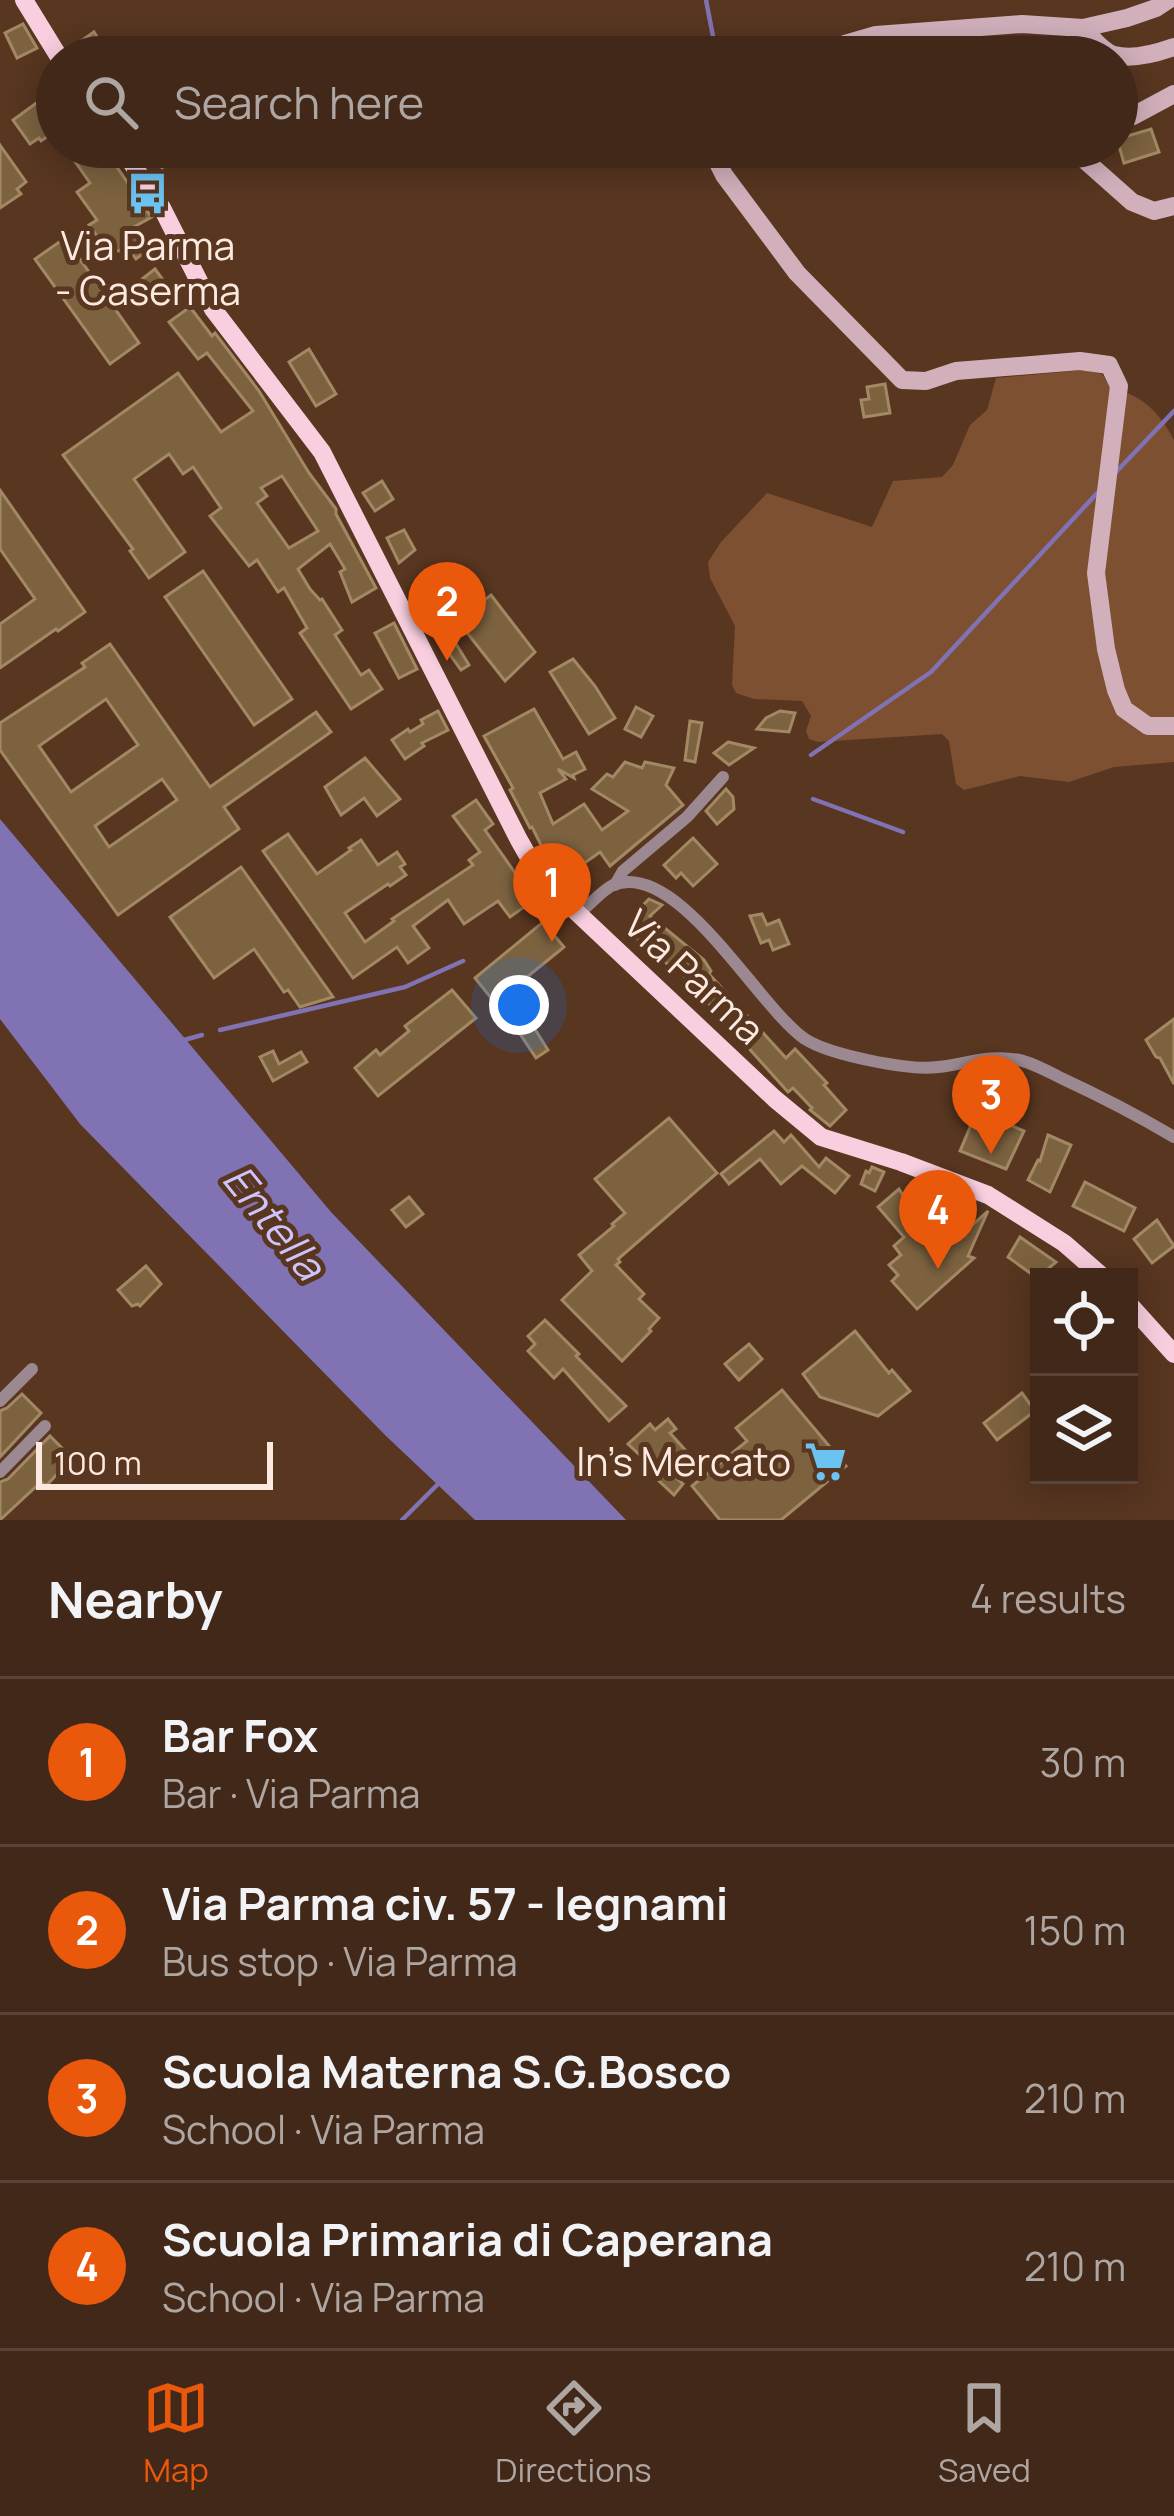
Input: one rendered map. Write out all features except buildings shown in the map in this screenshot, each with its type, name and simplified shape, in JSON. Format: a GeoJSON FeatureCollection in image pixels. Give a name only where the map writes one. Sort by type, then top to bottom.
{"type":"FeatureCollection","features":[{"type":"Feature","properties":{"kind":"main road"},"geometry":{"type":"LineString","coordinates":[[24,0],[46,36]]}},
{"type":"Feature","properties":{"kind":"main road","name":"Via Parma"},"geometry":{"type":"LineString","coordinates":[[135,168],[162,208],[213,309],[322,452],[536,870],[775,1099],[821,1137],[988,1195],[1064,1243],[1093,1268]]}},
{"type":"Feature","properties":{"kind":"main road"},"geometry":{"type":"LineString","coordinates":[[1138,1314],[1174,1354]]}},
{"type":"Feature","properties":{"kind":"street"},"geometry":{"type":"LineString","coordinates":[[873,36],[1022,24],[1083,28],[1127,18],[1168,0]]}},
{"type":"Feature","properties":{"kind":"street"},"geometry":{"type":"LineString","coordinates":[[1083,28],[1091,36]]}},
{"type":"Feature","properties":{"kind":"street"},"geometry":{"type":"LineString","coordinates":[[1138,54],[1174,47]]}},
{"type":"Feature","properties":{"kind":"street"},"geometry":{"type":"LineString","coordinates":[[1138,113],[1174,94]]}},
{"type":"Feature","properties":{"kind":"street"},"geometry":{"type":"LineString","coordinates":[[720,168],[796,273],[902,380],[1080,361],[1109,365],[1119,386],[1096,573],[1106,649],[1124,709],[1148,726],[1174,726]]}},
{"type":"Feature","properties":{"kind":"street"},"geometry":{"type":"LineString","coordinates":[[1094,168],[1132,202],[1154,211],[1174,206]]}},
{"type":"Feature","properties":{"kind":"street"},"geometry":{"type":"LineString","coordinates":[[578,914],[615,885],[623,871],[687,817],[724,777]]}},
{"type":"Feature","properties":{"kind":"street"},"geometry":{"type":"LineString","coordinates":[[615,885],[630,883],[655,890],[694,915],[806,1040],[902,1065],[934,1068],[992,1057],[1024,1060],[1174,1137]]}},
{"type":"Feature","properties":{"kind":"street"},"geometry":{"type":"LineString","coordinates":[[0,1401],[32,1369]]}},
{"type":"Feature","properties":{"kind":"street"},"geometry":{"type":"LineString","coordinates":[[0,1472],[45,1426]]}},
{"type":"Feature","properties":{"kind":"shaded area"},"geometry":{"type":"Polygon","coordinates":[[[1084,370],[1102,374],[1111,389],[1148,406],[1174,440],[1174,762],[1114,767],[1069,782],[1020,776],[964,790],[956,784],[949,741],[942,734],[818,742],[809,739],[806,731],[811,716],[802,701],[754,699],[736,693],[732,685],[735,626],[710,578],[708,562],[767,493],[872,527],[893,481],[942,477],[953,465],[970,425],[987,410],[996,378],[1084,370]]]}},
{"type":"Feature","properties":{"kind":"water","name":"Entella"},"geometry":{"type":"Polygon","coordinates":[[[0,819],[331,1212],[626,1520],[475,1520],[386,1436],[80,1124],[0,1019],[0,819]]]}},
{"type":"Feature","properties":{"kind":"waterway"},"geometry":{"type":"LineString","coordinates":[[706,0],[713,36]]}},
{"type":"Feature","properties":{"kind":"waterway"},"geometry":{"type":"LineString","coordinates":[[1116,472],[1174,411]]}},
{"type":"Feature","properties":{"kind":"waterway"},"geometry":{"type":"LineString","coordinates":[[811,755],[931,672],[1100,490]]}},
{"type":"Feature","properties":{"kind":"waterway"},"geometry":{"type":"LineString","coordinates":[[813,799],[903,832]]}},
{"type":"Feature","properties":{"kind":"waterway"},"geometry":{"type":"LineString","coordinates":[[220,1030],[405,987],[463,961]]}},
{"type":"Feature","properties":{"kind":"waterway"},"geometry":{"type":"LineString","coordinates":[[184,1040],[202,1035]]}},
{"type":"Feature","properties":{"kind":"waterway"},"geometry":{"type":"LineString","coordinates":[[402,1520],[440,1482]]}},
{"type":"Feature","properties":{"kind":"place","name":"Via Parma - Caserma"},"geometry":{"type":"Point","coordinates":[148,194]}},
{"type":"Feature","properties":{"kind":"place","name":"Via Parma civ. 57 - legnami"},"geometry":{"type":"Point","coordinates":[447,661]}},
{"type":"Feature","properties":{"kind":"place","name":"Bar Fox"},"geometry":{"type":"Point","coordinates":[552,942]}},
{"type":"Feature","properties":{"kind":"place","name":"Scuola Materna S.G.Bosco"},"geometry":{"type":"Point","coordinates":[991,1154]}},
{"type":"Feature","properties":{"kind":"place","name":"Scuola Primaria di Caperana"},"geometry":{"type":"Point","coordinates":[938,1269]}},
{"type":"Feature","properties":{"kind":"place","name":"In's Mercato"},"geometry":{"type":"Point","coordinates":[825,1462]}}]}
